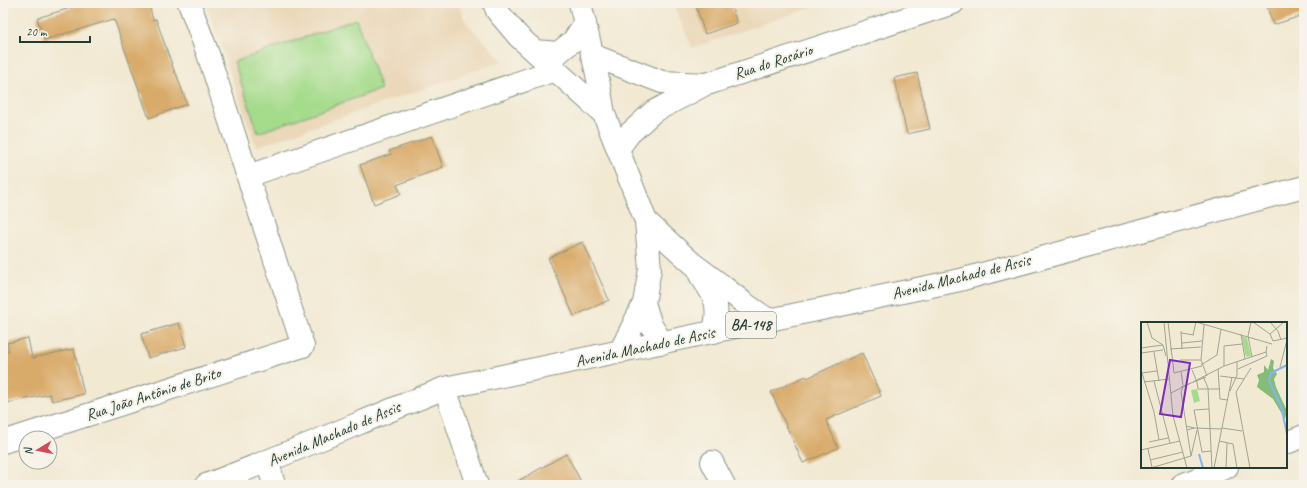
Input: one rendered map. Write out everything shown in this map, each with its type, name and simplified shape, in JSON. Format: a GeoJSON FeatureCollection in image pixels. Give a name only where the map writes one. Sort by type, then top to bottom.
{"type":"FeatureCollection","features":[{"type":"Feature","properties":{"kind":"street"},"geometry":{"type":"LineString","coordinates":[[189,3],[208,54],[248,176],[555,70]]}},
{"type":"Feature","properties":{"kind":"street"},"geometry":{"type":"LineString","coordinates":[[494,3],[497,11],[518,36],[604,114]]}},
{"type":"Feature","properties":{"kind":"street","name":"Rua do Rosário"},"geometry":{"type":"LineString","coordinates":[[592,55],[662,82],[707,84],[953,3]]}},
{"type":"Feature","properties":{"kind":"street"},"geometry":{"type":"LineString","coordinates":[[535,51],[558,53],[573,41],[582,13]]}},
{"type":"Feature","properties":{"kind":"street"},"geometry":{"type":"LineString","coordinates":[[582,13],[597,74],[604,114],[646,221],[650,269],[644,303],[620,352]]}},
{"type":"Feature","properties":{"kind":"street"},"geometry":{"type":"LineString","coordinates":[[618,149],[629,134],[653,112],[707,84]]}},
{"type":"Feature","properties":{"kind":"street","name":"Rua João Antônio de Brito"},"geometry":{"type":"LineString","coordinates":[[3,442],[304,346],[248,176]]}},
{"type":"Feature","properties":{"kind":"street","name":"Avenida Machado de Assis"},"geometry":{"type":"LineString","coordinates":[[206,485],[268,462],[445,388],[960,280],[1304,187]]}},
{"type":"Feature","properties":{"kind":"street"},"geometry":{"type":"LineString","coordinates":[[646,221],[692,263],[770,321]]}},
{"type":"Feature","properties":{"kind":"street"},"geometry":{"type":"LineString","coordinates":[[692,263],[716,301],[717,320],[714,332]]}},
{"type":"Feature","properties":{"kind":"street"},"geometry":{"type":"LineString","coordinates":[[644,303],[651,325],[662,343]]}},
{"type":"Feature","properties":{"kind":"street"},"geometry":{"type":"LineString","coordinates":[[445,388],[477,485]]}},
{"type":"Feature","properties":{"kind":"street"},"geometry":{"type":"LineString","coordinates":[[1287,444],[1304,436]]}},
{"type":"Feature","properties":{"kind":"street"},"geometry":{"type":"LineString","coordinates":[[268,462],[274,485]]}},
{"type":"Feature","properties":{"kind":"street"},"geometry":{"type":"LineString","coordinates":[[712,462],[724,485]]}},
{"type":"Feature","properties":{"kind":"street"},"geometry":{"type":"LineString","coordinates":[[1182,485],[1224,468]]}},
{"type":"Feature","properties":{"kind":"shaded area"},"geometry":{"type":"Polygon","coordinates":[[[206,3],[458,3],[465,21],[503,61],[256,147],[206,3]]]}},
{"type":"Feature","properties":{"kind":"shaded area"},"geometry":{"type":"Polygon","coordinates":[[[673,3],[824,3],[692,48],[673,3]]]}},
{"type":"Feature","properties":{"kind":"green space"},"geometry":{"type":"Polygon","coordinates":[[[356,19],[381,89],[258,133],[234,62],[356,19]]]}},
{"type":"Feature","properties":{"kind":"building"},"geometry":{"type":"Polygon","coordinates":[[[87,3],[151,3],[150,8],[153,20],[156,19],[187,104],[149,118],[114,19],[44,40],[37,18],[87,3]]]}},
{"type":"Feature","properties":{"kind":"building"},"geometry":{"type":"Polygon","coordinates":[[[695,3],[730,3],[737,23],[705,34],[695,3]]]}},
{"type":"Feature","properties":{"kind":"building"},"geometry":{"type":"Polygon","coordinates":[[[1266,3],[1304,3],[1304,15],[1273,25],[1266,3]]]}},
{"type":"Feature","properties":{"kind":"building"},"geometry":{"type":"Polygon","coordinates":[[[917,73],[930,129],[907,134],[894,78],[917,73]]]}},
{"type":"Feature","properties":{"kind":"building"},"geometry":{"type":"Polygon","coordinates":[[[432,136],[443,167],[397,185],[401,194],[374,204],[360,165],[391,154],[389,151],[432,136]]]}},
{"type":"Feature","properties":{"kind":"building"},"geometry":{"type":"Polygon","coordinates":[[[583,242],[609,300],[574,316],[548,258],[583,242]]]}},
{"type":"Feature","properties":{"kind":"building"},"geometry":{"type":"Polygon","coordinates":[[[179,323],[186,347],[148,358],[141,334],[179,323]]]}},
{"type":"Feature","properties":{"kind":"building"},"geometry":{"type":"Polygon","coordinates":[[[28,338],[32,358],[74,349],[84,394],[52,401],[50,394],[3,404],[3,352],[9,351],[7,343],[28,338]]]}},
{"type":"Feature","properties":{"kind":"building"},"geometry":{"type":"Polygon","coordinates":[[[862,353],[881,396],[826,420],[838,448],[803,463],[771,392],[806,376],[807,378],[862,353]]]}},
{"type":"Feature","properties":{"kind":"building"},"geometry":{"type":"Polygon","coordinates":[[[566,454],[583,485],[511,485],[566,454]]]}}]}
